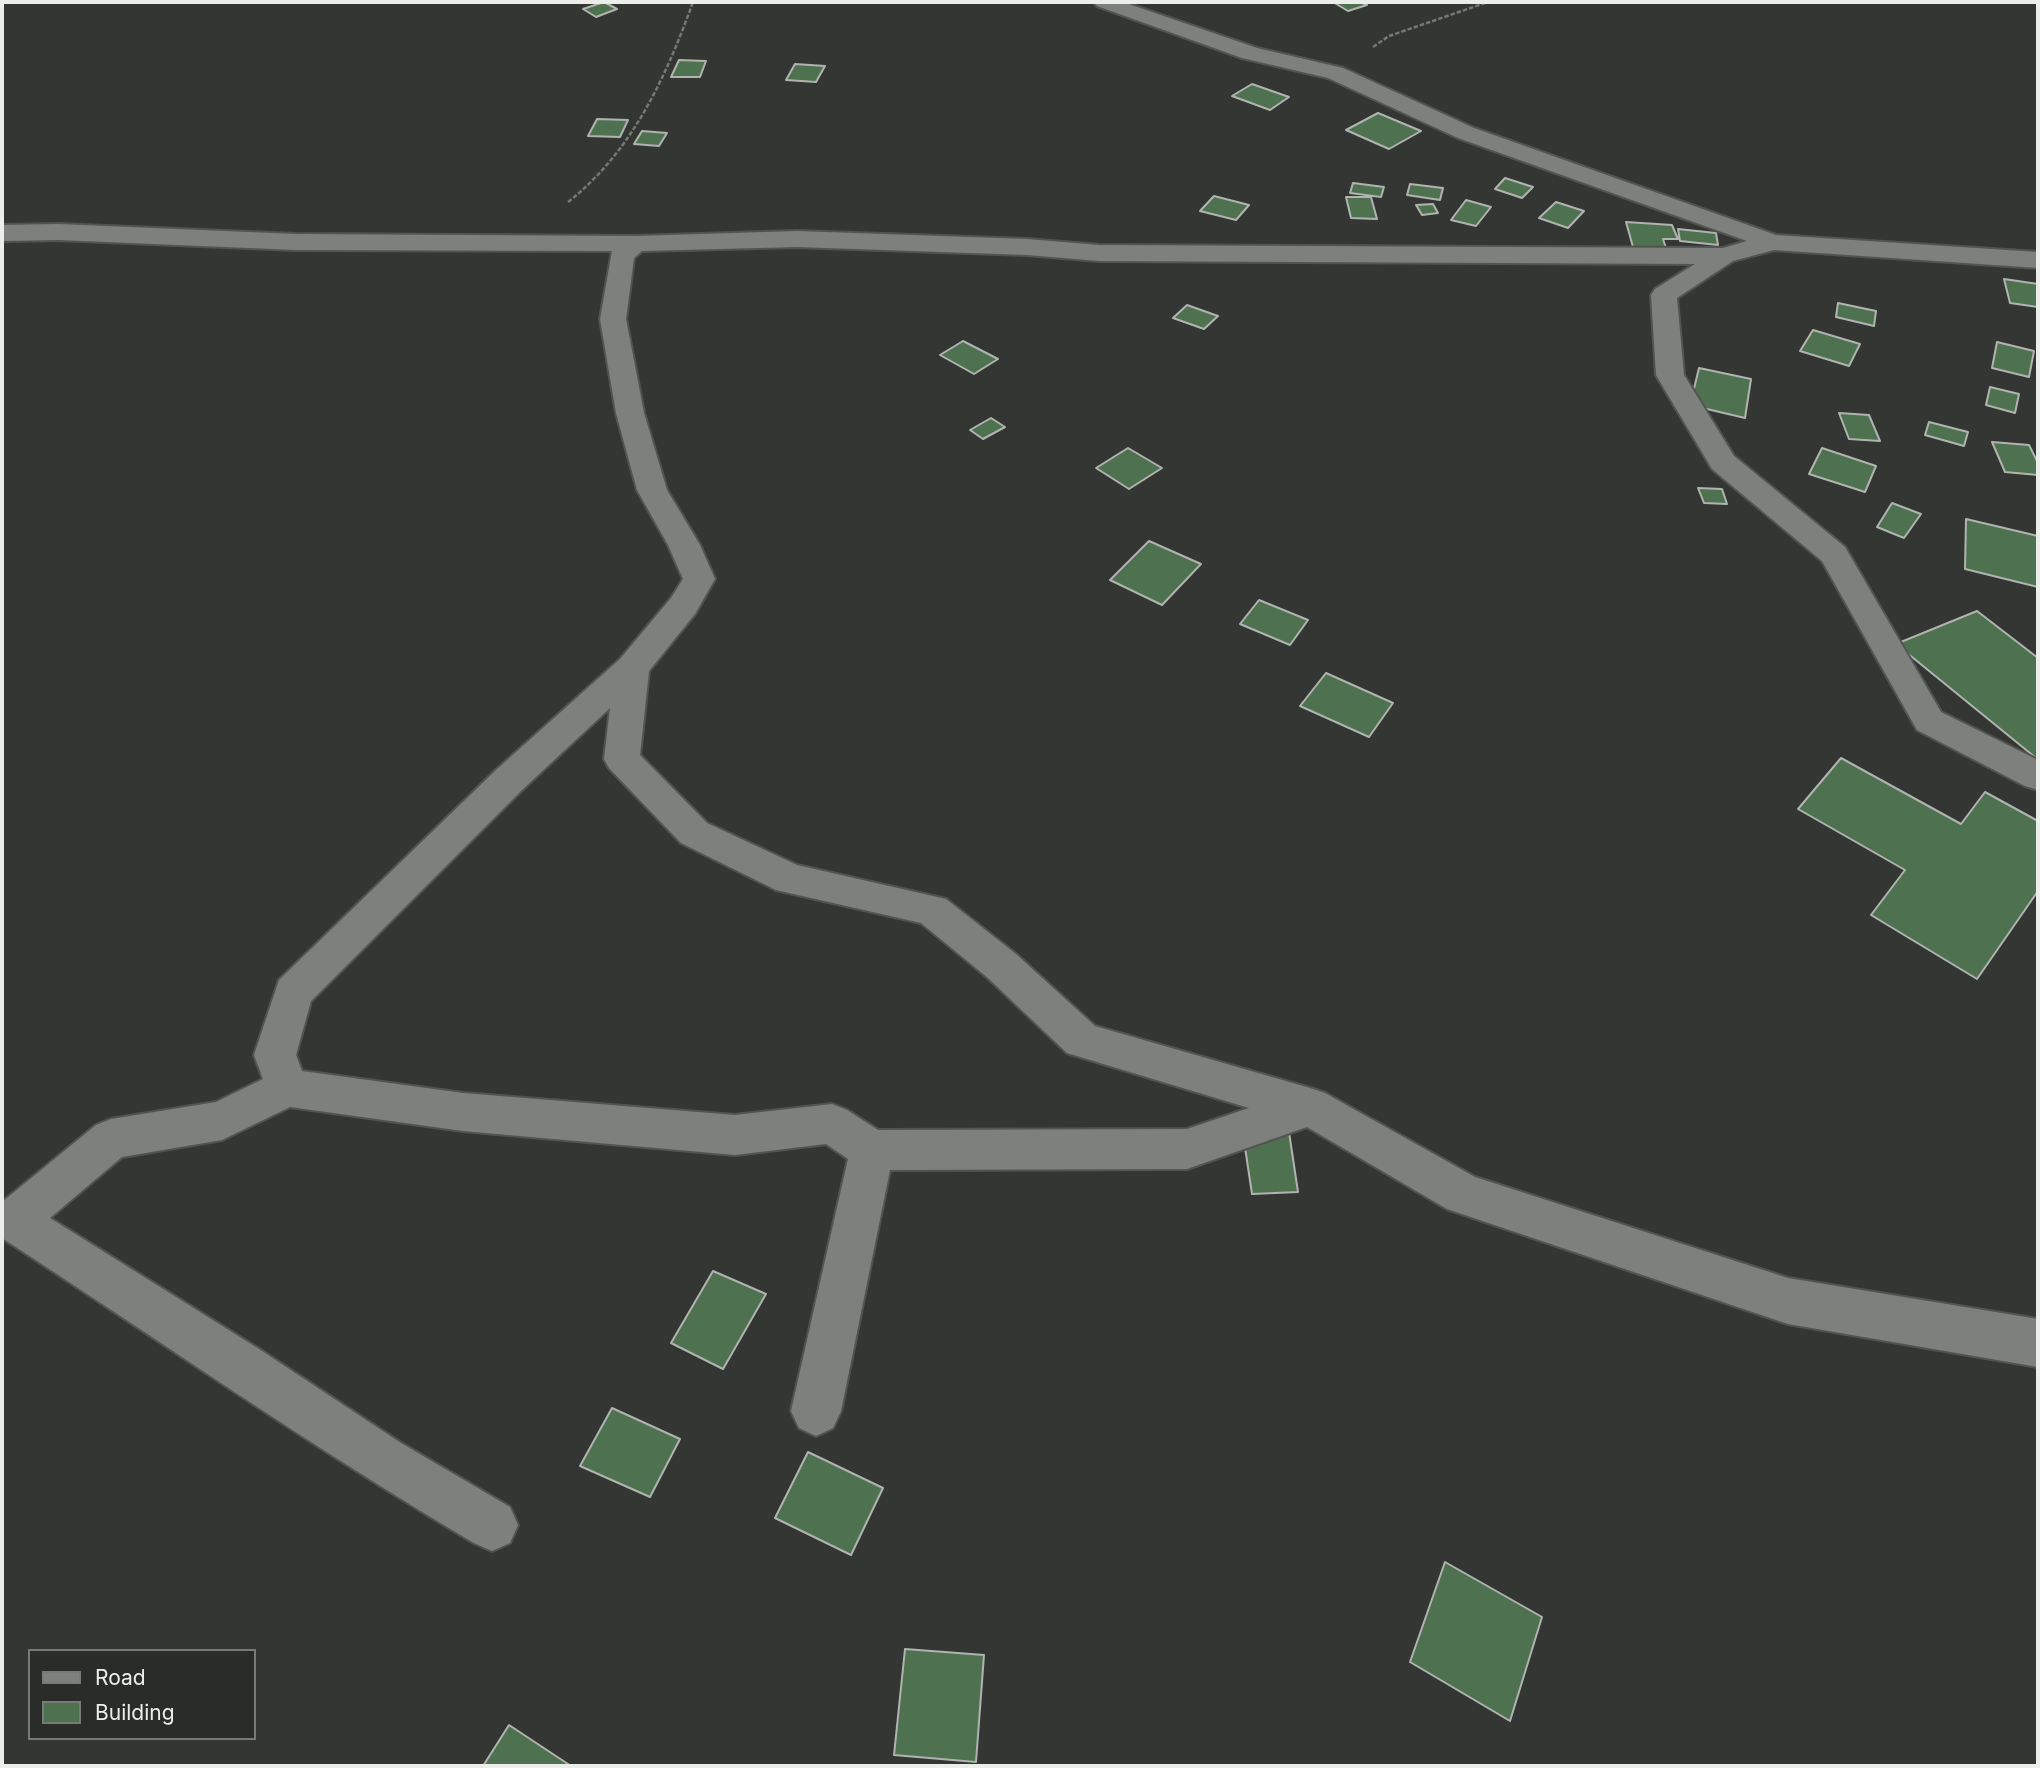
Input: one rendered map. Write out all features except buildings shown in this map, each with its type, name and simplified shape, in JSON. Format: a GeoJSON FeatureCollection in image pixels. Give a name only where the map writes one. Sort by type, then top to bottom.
{"type":"FeatureCollection","features":[{"type":"Feature","properties":{"kind":"street"},"geometry":{"type":"LineString","coordinates":[[1104,2],[1250,53],[1335,73],[1466,133],[1773,242],[2038,260]]}},
{"type":"Feature","properties":{"kind":"street"},"geometry":{"type":"LineString","coordinates":[[2,233],[59,232],[296,242],[636,244],[797,239],[1027,247],[1099,253],[1724,256],[1773,242]]}},
{"type":"Feature","properties":{"kind":"street"},"geometry":{"type":"LineString","coordinates":[[287,1088],[275,1055],[293,992],[509,780],[632,668],[683,606],[699,579],[684,545],[652,489],[630,413],[613,319],[622,255],[636,244]]}},
{"type":"Feature","properties":{"kind":"street"},"geometry":{"type":"LineString","coordinates":[[1724,256],[1664,295],[1670,375],[1723,462],[1834,554],[1929,722],[2038,776]]}},
{"type":"Feature","properties":{"kind":"street"},"geometry":{"type":"LineString","coordinates":[[632,668],[622,759],[694,833],[790,879],[932,910],[1002,966],[1082,1040],[1310,1107],[1463,1194],[1787,1301],[2038,1343]]}},
{"type":"Feature","properties":{"kind":"street"},"geometry":{"type":"LineString","coordinates":[[492,1525],[383,1461],[242,1366],[8,1223],[111,1139],[222,1121],[287,1088],[463,1112],[735,1135],[832,1124],[872,1150],[1188,1149],[1310,1107]]}},
{"type":"Feature","properties":{"kind":"street"},"geometry":{"type":"LineString","coordinates":[[816,1411],[872,1150]]}},
{"type":"Feature","properties":{"kind":"path"},"geometry":{"type":"LineString","coordinates":[[505,242],[587,190],[642,118],[680,40],[693,2]]}},
{"type":"Feature","properties":{"kind":"path"},"geometry":{"type":"LineString","coordinates":[[1335,73],[1389,36],[1488,2]]}}]}
